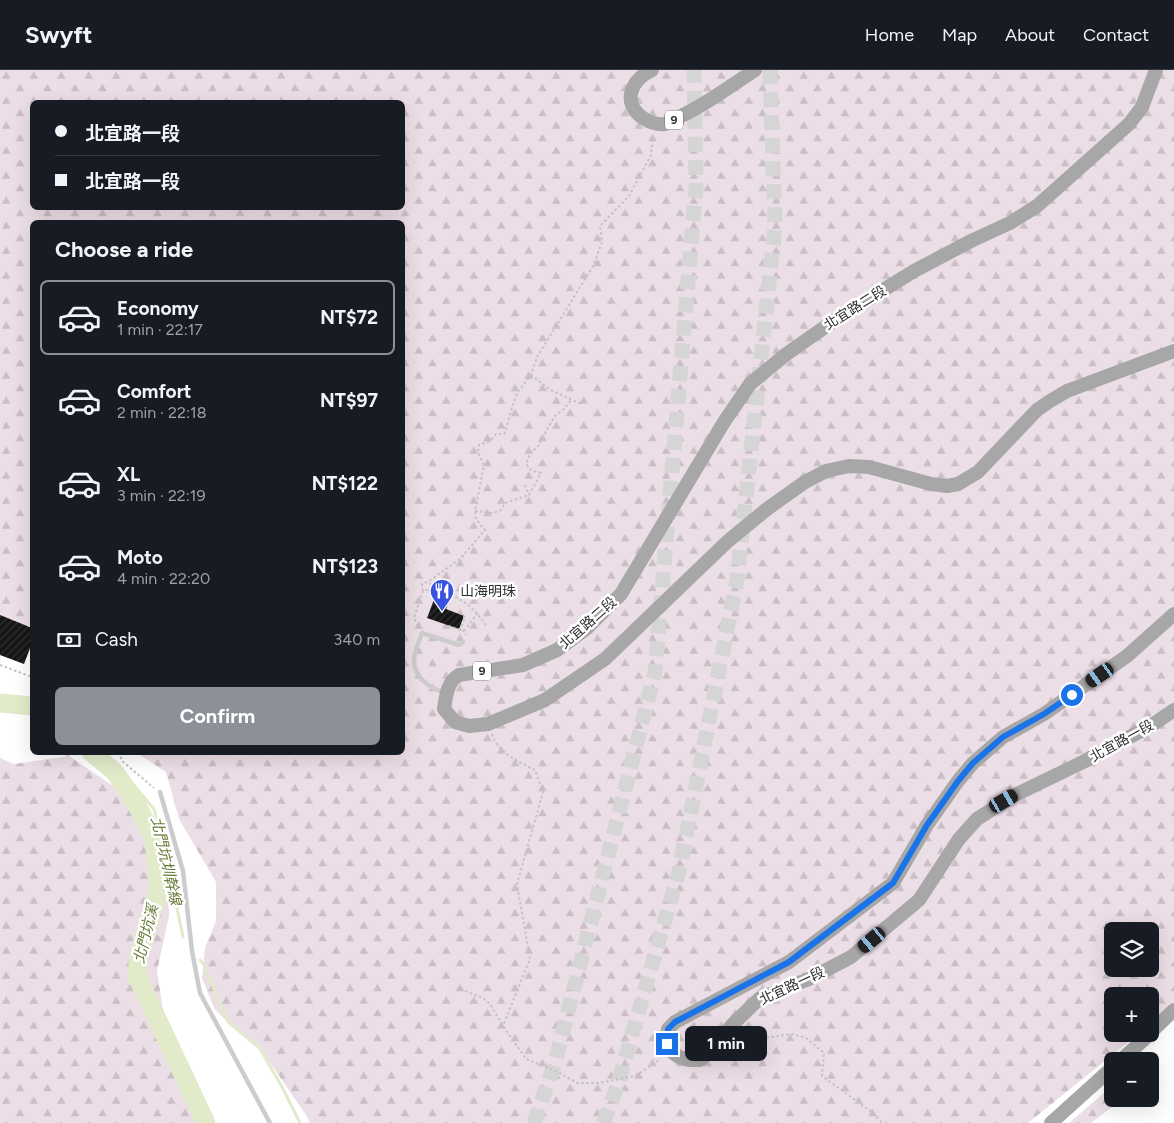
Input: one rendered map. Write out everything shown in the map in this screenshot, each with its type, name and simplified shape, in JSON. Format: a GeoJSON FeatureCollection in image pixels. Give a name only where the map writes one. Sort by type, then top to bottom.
{"type":"FeatureCollection","features":[{"type":"Feature","properties":{"kind":"main road","name":"9"},"geometry":{"type":"LineString","coordinates":[[652,70],[643,74],[636,83],[631,93],[631,106],[636,113],[649,122],[664,124],[687,114],[755,70]]}},
{"type":"Feature","properties":{"kind":"main road","name":"北宜路二段"},"geometry":{"type":"LineString","coordinates":[[446,694],[452,679],[459,676],[523,665],[557,650],[587,628],[621,594],[724,422],[750,384],[785,355],[835,320],[914,271],[1010,223],[1037,206],[1129,124],[1142,107],[1156,70]]}},
{"type":"Feature","properties":{"kind":"main road"},"geometry":{"type":"LineString","coordinates":[[446,694],[444,709],[455,722],[470,726],[488,724],[545,700],[605,659],[728,541],[767,509],[805,482],[826,471],[849,466],[869,467],[931,484],[947,486],[958,484],[978,472],[1037,410],[1050,401],[1067,391],[1174,351]]}},
{"type":"Feature","properties":{"kind":"main road","name":"北宜路一段"},"geometry":{"type":"LineString","coordinates":[[1174,614],[1128,656],[1044,714],[1003,737],[973,763],[927,825],[893,883],[789,962],[675,1022],[668,1029],[667,1036],[667,1044],[672,1052],[684,1059],[700,1060],[712,1052],[732,1025],[760,998],[808,979],[851,957],[919,900],[959,839],[977,819],[1013,796],[1126,739],[1174,710]]}},
{"type":"Feature","properties":{"kind":"main road"},"geometry":{"type":"LineString","coordinates":[[1159,1025],[1174,1010]]}},
{"type":"Feature","properties":{"kind":"main road"},"geometry":{"type":"LineString","coordinates":[[1130,1052],[1141,1042]]}},
{"type":"Feature","properties":{"kind":"main road"},"geometry":{"type":"LineString","coordinates":[[1051,1123],[1104,1075]]}},
{"type":"Feature","properties":{"kind":"main road"},"geometry":{"type":"LineString","coordinates":[[1040,1123],[1067,1109]]}},
{"type":"Feature","properties":{"kind":"lane"},"geometry":{"type":"LineString","coordinates":[[446,694],[428,687],[418,674],[414,661],[422,633],[458,645],[463,642]]}},
{"type":"Feature","properties":{"kind":"lane"},"geometry":{"type":"LineString","coordinates":[[160,792],[183,871],[192,950],[200,993],[270,1123]]}},
{"type":"Feature","properties":{"kind":"path"},"geometry":{"type":"LineString","coordinates":[[422,633],[414,618],[423,591],[422,584],[430,581],[460,559],[486,530],[476,519],[475,511],[484,465],[478,452],[479,445],[490,441],[496,434],[504,434],[508,428],[509,417],[517,393],[531,375],[537,357],[593,266],[602,242],[600,226],[629,196],[650,155],[653,136],[649,122]]}},
{"type":"Feature","properties":{"kind":"path"},"geometry":{"type":"LineString","coordinates":[[531,375],[549,389],[581,404]]}},
{"type":"Feature","properties":{"kind":"path"},"geometry":{"type":"LineString","coordinates":[[475,511],[493,513],[501,510],[504,503],[530,495],[541,473],[531,470],[526,464],[531,451],[537,448],[554,417],[563,410],[570,400]]}},
{"type":"Feature","properties":{"kind":"path"},"geometry":{"type":"LineString","coordinates":[[525,485],[530,495]]}},
{"type":"Feature","properties":{"kind":"path"},"geometry":{"type":"LineString","coordinates":[[430,581],[432,588]]}},
{"type":"Feature","properties":{"kind":"path"},"geometry":{"type":"LineString","coordinates":[[423,591],[432,588],[450,594],[467,603],[486,624]]}},
{"type":"Feature","properties":{"kind":"path"},"geometry":{"type":"LineString","coordinates":[[447,601],[450,594]]}},
{"type":"Feature","properties":{"kind":"path"},"geometry":{"type":"LineString","coordinates":[[464,631],[478,613]]}},
{"type":"Feature","properties":{"kind":"path"},"geometry":{"type":"LineString","coordinates":[[460,631],[465,617],[463,617]]}},
{"type":"Feature","properties":{"kind":"path"},"geometry":{"type":"LineString","coordinates":[[448,626],[464,631]]}},
{"type":"Feature","properties":{"kind":"path"},"geometry":{"type":"LineString","coordinates":[[464,631],[466,636]]}},
{"type":"Feature","properties":{"kind":"path"},"geometry":{"type":"LineString","coordinates":[[0,666],[30,676]]}},
{"type":"Feature","properties":{"kind":"path"},"geometry":{"type":"LineString","coordinates":[[488,724],[494,741],[511,757],[535,770],[543,792],[517,884],[530,959],[503,1026]]}},
{"type":"Feature","properties":{"kind":"path"},"geometry":{"type":"LineString","coordinates":[[120,755],[122,761],[160,792]]}},
{"type":"Feature","properties":{"kind":"path"},"geometry":{"type":"LineString","coordinates":[[466,991],[483,998],[490,1004],[526,1059],[558,1072],[577,1083],[599,1084],[635,1076],[672,1052]]}},
{"type":"Feature","properties":{"kind":"path"},"geometry":{"type":"LineString","coordinates":[[732,1025],[764,1038],[792,1034],[806,1038],[824,1053],[822,1076],[873,1114],[882,1123]]}},
{"type":"Feature","properties":{"kind":"green space"},"geometry":{"type":"Polygon","coordinates":[[[0,70],[1174,70],[1174,1016],[1159,1024],[1159,987],[1104,987],[1104,1042],[1128,1042],[1116,1052],[1104,1052],[1104,1062],[1028,1123],[310,1123],[264,1054],[232,1027],[214,1008],[202,978],[205,948],[216,921],[216,882],[179,819],[166,772],[140,755],[405,755],[405,220],[30,220],[30,627],[28,625],[0,632],[0,70]]]}},
{"type":"Feature","properties":{"kind":"green space"},"geometry":{"type":"Polygon","coordinates":[[[69,756],[112,785],[157,824],[167,862],[169,916],[157,971],[164,1017],[193,1084],[202,1123],[0,1123],[0,758],[14,764],[69,756]]]}},
{"type":"Feature","properties":{"kind":"green space"},"geometry":{"type":"Polygon","coordinates":[[[1104,1093],[1104,1107],[1112,1107],[1091,1123],[1069,1123],[1104,1093]]]}},
{"type":"Feature","properties":{"kind":"building","name":"山海明珠"},"geometry":{"type":"Polygon","coordinates":[[[435,597],[449,602],[446,609],[464,616],[459,629],[427,618],[435,597]]]}},
{"type":"Feature","properties":{"kind":"building"},"geometry":{"type":"Polygon","coordinates":[[[0,615],[30,627],[30,648],[24,664],[0,655],[0,615]]]}},
{"type":"Feature","properties":{"kind":"waterway","name":"北門坑溪"},"geometry":{"type":"LineString","coordinates":[[0,703],[30,706]]}},
{"type":"Feature","properties":{"kind":"waterway","name":"北門坑溪"},"geometry":{"type":"LineString","coordinates":[[95,755],[115,772],[137,805],[154,839],[159,887],[139,954],[137,976],[206,1123]]}},
{"type":"Feature","properties":{"kind":"waterway","name":"北門坑圳幹線"},"geometry":{"type":"LineString","coordinates":[[115,772],[132,783],[154,809],[183,937]]}},
{"type":"Feature","properties":{"kind":"waterway","name":"北門坑圳幹線"},"geometry":{"type":"LineString","coordinates":[[200,960],[204,965],[228,1022],[259,1047],[300,1123]]}},
{"type":"Feature","properties":{"kind":"tunnel"},"geometry":{"type":"LineString","coordinates":[[534,1123],[555,1062],[655,672],[696,187],[694,70]]}},
{"type":"Feature","properties":{"kind":"tunnel"},"geometry":{"type":"LineString","coordinates":[[603,1123],[617,1087],[679,871],[737,580],[775,227],[770,70]]}},
{"type":"Feature","properties":{"kind":"place","name":"山海明珠"},"geometry":{"type":"Point","coordinates":[442,612]}},
{"type":"Feature","properties":{"kind":"route"},"geometry":{"type":"LineString","coordinates":[[667,1044],[668,1029],[675,1022],[789,962],[893,883],[927,825],[973,763],[1003,737],[1044,714],[1072,695]]}}]}
